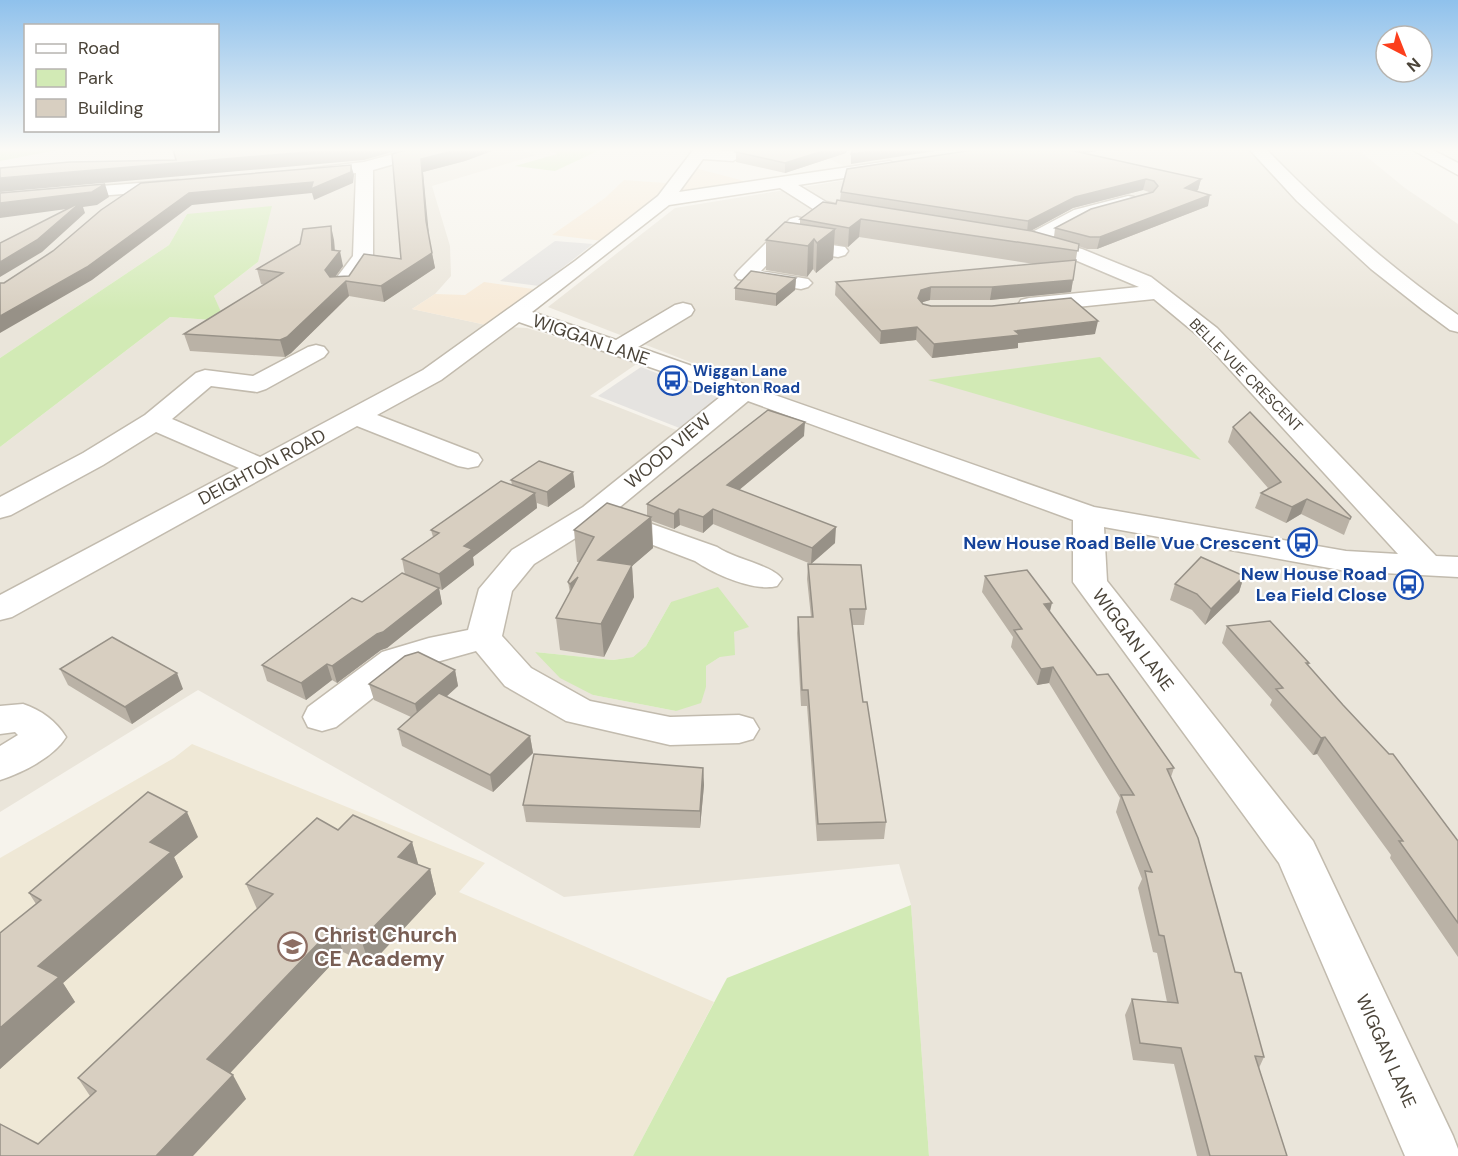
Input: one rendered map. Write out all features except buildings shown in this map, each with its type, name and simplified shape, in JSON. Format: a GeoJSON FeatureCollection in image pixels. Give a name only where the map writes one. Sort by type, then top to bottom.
{"type":"FeatureCollection","features":[{"type":"Feature","properties":{"kind":"street"},"geometry":{"type":"LineString","coordinates":[[106,210],[117,203]]}},
{"type":"Feature","properties":{"kind":"street"},"geometry":{"type":"LineString","coordinates":[[342,285],[363,256],[364,203]]}},
{"type":"Feature","properties":{"kind":"street","name":"DEIGHTON ROAD"},"geometry":{"type":"LineString","coordinates":[[0,609],[432,375],[517,315],[660,203]]}},
{"type":"Feature","properties":{"kind":"street"},"geometry":{"type":"LineString","coordinates":[[811,203],[821,207],[882,218]]}},
{"type":"Feature","properties":{"kind":"street","name":"BELLE VUE CRESCENT"},"geometry":{"type":"LineString","coordinates":[[1120,203],[1081,214],[1019,239],[1076,253],[1144,281],[1159,292],[1209,333],[1427,566]]}},
{"type":"Feature","properties":{"kind":"street"},"geometry":{"type":"LineString","coordinates":[[1310,203],[1418,298],[1458,325]]}},
{"type":"Feature","properties":{"kind":"street"},"geometry":{"type":"LineString","coordinates":[[801,283],[745,275],[803,217],[821,207]]}},
{"type":"Feature","properties":{"kind":"street"},"geometry":{"type":"LineString","coordinates":[[778,242],[838,251]]}},
{"type":"Feature","properties":{"kind":"street"},"geometry":{"type":"LineString","coordinates":[[1011,307],[1159,292]]}},
{"type":"Feature","properties":{"kind":"street"},"geometry":{"type":"LineString","coordinates":[[618,349],[683,310]]}},
{"type":"Feature","properties":{"kind":"street","name":"WIGGAN LANE"},"geometry":{"type":"LineString","coordinates":[[517,315],[744,391],[1088,515],[1090,582],[1297,854],[1433,1156]]}},
{"type":"Feature","properties":{"kind":"street"},"geometry":{"type":"LineString","coordinates":[[0,509],[93,459],[154,421],[211,372],[257,384],[316,352]]}},
{"type":"Feature","properties":{"kind":"street","name":"WOOD VIEW"},"geometry":{"type":"LineString","coordinates":[[484,638],[496,589],[523,557],[594,513],[712,411],[744,391]]}},
{"type":"Feature","properties":{"kind":"street"},"geometry":{"type":"LineString","coordinates":[[355,416],[468,460]]}},
{"type":"Feature","properties":{"kind":"street"},"geometry":{"type":"LineString","coordinates":[[154,421],[260,467]]}},
{"type":"Feature","properties":{"kind":"street"},"geometry":{"type":"LineString","coordinates":[[594,513],[706,554],[719,563],[765,579]]}},
{"type":"Feature","properties":{"kind":"street"},"geometry":{"type":"LineString","coordinates":[[1088,515],[1346,561],[1458,567]]}},
{"type":"Feature","properties":{"kind":"street"},"geometry":{"type":"LineString","coordinates":[[322,717],[395,661],[429,650],[484,638],[518,677],[580,712],[670,731],[739,729]]}},
{"type":"Feature","properties":{"kind":"street"},"geometry":{"type":"LineString","coordinates":[[0,720],[23,718],[46,737],[0,765]]}},
{"type":"Feature","properties":{"kind":"shaded area"},"geometry":{"type":"Polygon","coordinates":[[[0,203],[437,203],[450,246],[451,276],[435,294],[412,309],[491,326],[527,328],[638,363],[590,396],[694,437],[757,388],[548,307],[675,208],[706,203],[1427,203],[1458,224],[1458,1156],[929,1156],[911,905],[899,864],[564,897],[198,690],[0,812],[0,447],[170,317],[224,321],[214,296],[258,262],[187,214],[169,245],[0,358],[0,203]],[[671,602],[646,646],[633,657],[613,660],[535,652],[593,695],[676,711],[706,687],[706,666],[720,657],[734,631],[748,627],[671,602]]]}},
{"type":"Feature","properties":{"kind":"shaded area"},"geometry":{"type":"Polygon","coordinates":[[[598,203],[653,203],[604,241],[552,235],[598,203]]]}},
{"type":"Feature","properties":{"kind":"shaded area"},"geometry":{"type":"Polygon","coordinates":[[[555,241],[593,244],[539,286],[500,281],[555,241]]]}},
{"type":"Feature","properties":{"kind":"shaded area"},"geometry":{"type":"Polygon","coordinates":[[[484,282],[540,290],[491,326],[412,309],[435,294],[465,295],[484,282]]]}},
{"type":"Feature","properties":{"kind":"shaded area"},"geometry":{"type":"Polygon","coordinates":[[[641,367],[717,397],[708,409],[682,429],[598,396],[641,367]]]}},
{"type":"Feature","properties":{"kind":"shaded area","name":"Christ Church CE Academy"},"geometry":{"type":"Polygon","coordinates":[[[192,744],[485,863],[459,892],[714,1002],[633,1156],[0,1156],[0,858],[174,758],[192,744]]]}},
{"type":"Feature","properties":{"kind":"green space"},"geometry":{"type":"Polygon","coordinates":[[[272,206],[258,262],[214,296],[225,321],[170,317],[0,447],[0,358],[169,245],[187,214],[272,206]]]}},
{"type":"Feature","properties":{"kind":"green space"},"geometry":{"type":"Polygon","coordinates":[[[1100,357],[1201,460],[928,380],[1100,357]]]}},
{"type":"Feature","properties":{"kind":"green space"},"geometry":{"type":"Polygon","coordinates":[[[718,587],[749,627],[734,632],[735,655],[720,657],[706,666],[706,687],[701,703],[676,711],[593,695],[560,678],[535,652],[613,660],[633,657],[646,646],[671,602],[718,587]]]}},
{"type":"Feature","properties":{"kind":"green space"},"geometry":{"type":"Polygon","coordinates":[[[911,905],[929,1156],[633,1156],[727,978],[911,905]]]}},
{"type":"Feature","properties":{"kind":"place","name":"Wiggan Lane Deighton Road"},"geometry":{"type":"Point","coordinates":[672,380]}},
{"type":"Feature","properties":{"kind":"place","name":"New House Road Belle Vue Crescent"},"geometry":{"type":"Point","coordinates":[1302,543]}},
{"type":"Feature","properties":{"kind":"place","name":"New House Road Lea Field Close"},"geometry":{"type":"Point","coordinates":[1408,584]}},
{"type":"Feature","properties":{"kind":"place","name":"Christ Church CE Academy"},"geometry":{"type":"Point","coordinates":[293,947]}}]}
